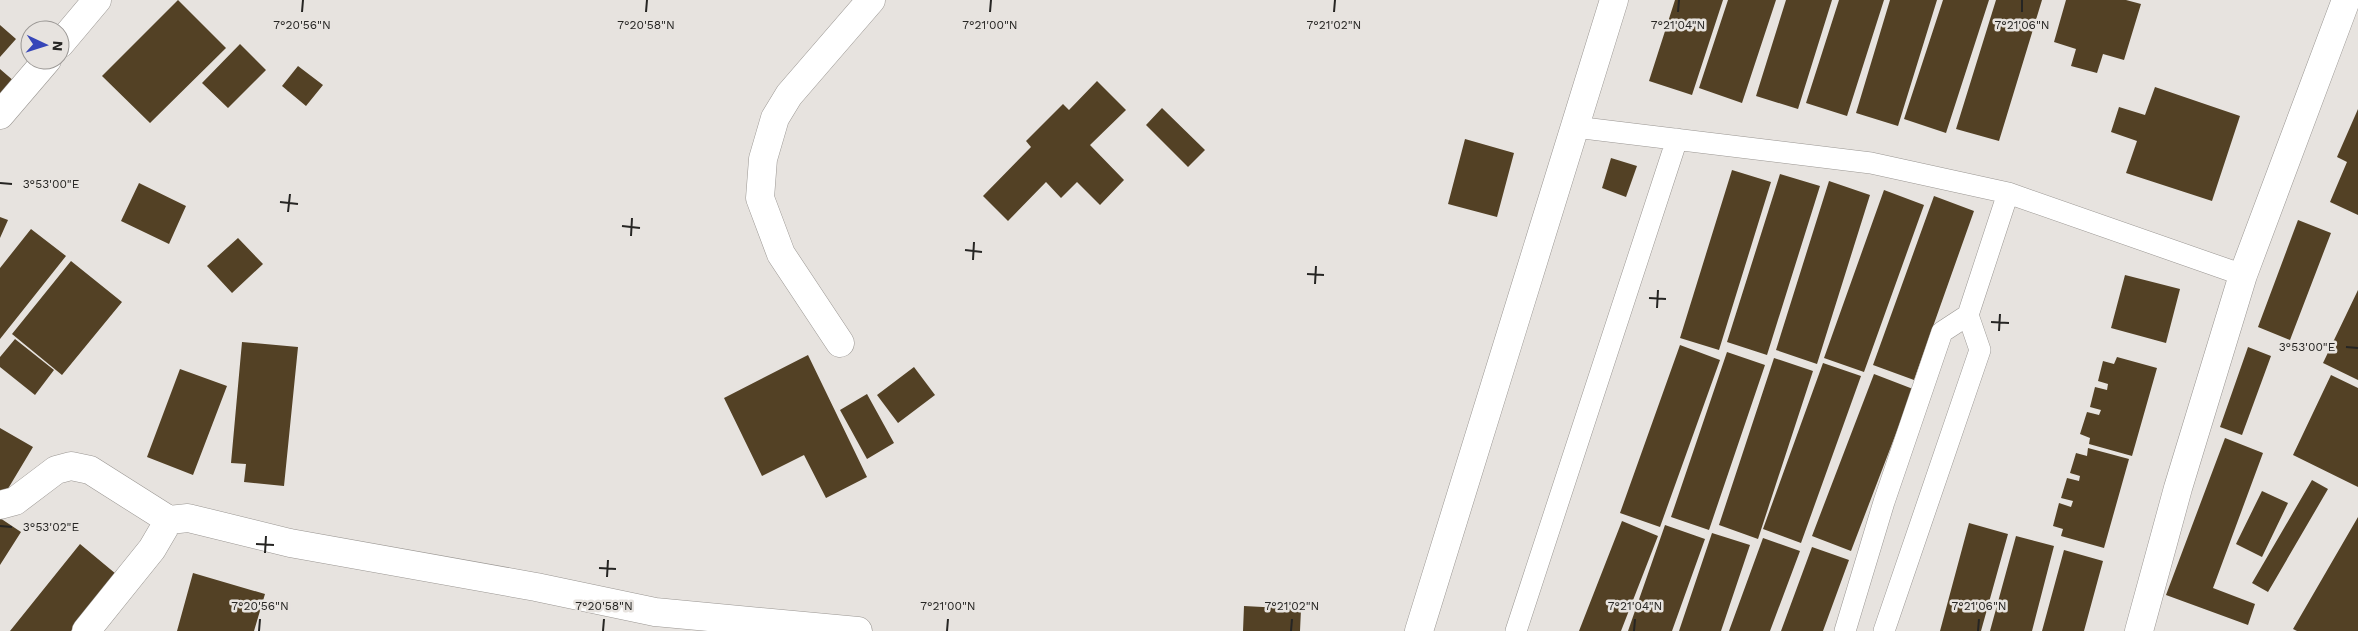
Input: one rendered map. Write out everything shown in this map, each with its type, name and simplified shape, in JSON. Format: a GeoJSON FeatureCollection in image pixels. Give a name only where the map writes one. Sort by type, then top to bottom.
{"type":"FeatureCollection","features":[{"type":"Feature","properties":{"kind":"street"},"geometry":{"type":"LineString","coordinates":[[70,32],[97,0]]}},
{"type":"Feature","properties":{"kind":"street"},"geometry":{"type":"LineString","coordinates":[[840,343],[781,254],[760,198],[763,159],[775,118],[789,95],[871,0]]}},
{"type":"Feature","properties":{"kind":"street"},"geometry":{"type":"LineString","coordinates":[[1419,631],[1614,0]]}},
{"type":"Feature","properties":{"kind":"street"},"geometry":{"type":"LineString","coordinates":[[2139,631],[2178,488],[2243,275],[2346,0]]}},
{"type":"Feature","properties":{"kind":"street"},"geometry":{"type":"LineString","coordinates":[[0,115],[38,70]]}},
{"type":"Feature","properties":{"kind":"street"},"geometry":{"type":"LineString","coordinates":[[0,505],[15,501],[56,470],[71,466],[90,470],[169,520],[188,518],[290,543],[536,587],[654,622],[858,631]]}},
{"type":"Feature","properties":{"kind":"street"},"geometry":{"type":"LineString","coordinates":[[86,631],[152,549],[169,520]]}},
{"type":"Feature","properties":{"kind":"lane"},"geometry":{"type":"LineString","coordinates":[[1575,127],[1871,163],[2008,193],[2243,275]]}},
{"type":"Feature","properties":{"kind":"lane"},"geometry":{"type":"LineString","coordinates":[[1516,631],[1677,139]]}},
{"type":"Feature","properties":{"kind":"lane"},"geometry":{"type":"LineString","coordinates":[[1884,631],[1980,350],[1968,315],[2008,193]]}},
{"type":"Feature","properties":{"kind":"lane"},"geometry":{"type":"LineString","coordinates":[[1845,631],[1884,502],[1942,332],[1968,315]]}},
{"type":"Feature","properties":{"kind":"building"},"geometry":{"type":"Polygon","coordinates":[[[178,0],[226,48],[150,123],[102,76],[178,0]]]}},
{"type":"Feature","properties":{"kind":"building"},"geometry":{"type":"Polygon","coordinates":[[[1675,0],[1723,0],[1692,95],[1649,81],[1675,0]]]}},
{"type":"Feature","properties":{"kind":"building"},"geometry":{"type":"Polygon","coordinates":[[[1728,0],[1776,0],[1742,103],[1699,88],[1728,0]]]}},
{"type":"Feature","properties":{"kind":"building"},"geometry":{"type":"Polygon","coordinates":[[[1786,0],[1832,0],[1798,109],[1756,96],[1786,0]]]}},
{"type":"Feature","properties":{"kind":"building"},"geometry":{"type":"Polygon","coordinates":[[[1839,0],[1884,0],[1847,116],[1806,103],[1839,0]]]}},
{"type":"Feature","properties":{"kind":"building"},"geometry":{"type":"Polygon","coordinates":[[[1890,0],[1937,0],[1898,126],[1856,113],[1890,0]]]}},
{"type":"Feature","properties":{"kind":"building"},"geometry":{"type":"Polygon","coordinates":[[[1943,0],[1989,0],[1946,133],[1904,119],[1943,0]]]}},
{"type":"Feature","properties":{"kind":"building"},"geometry":{"type":"Polygon","coordinates":[[[1996,0],[2042,0],[1999,141],[1956,129],[1996,0]]]}},
{"type":"Feature","properties":{"kind":"building"},"geometry":{"type":"Polygon","coordinates":[[[2066,0],[2126,0],[2141,4],[2124,60],[2103,54],[2097,73],[2071,66],[2076,49],[2054,42],[2066,0]]]}},
{"type":"Feature","properties":{"kind":"building"},"geometry":{"type":"Polygon","coordinates":[[[0,25],[16,39],[0,57],[0,25]]]}},
{"type":"Feature","properties":{"kind":"building"},"geometry":{"type":"Polygon","coordinates":[[[240,44],[266,70],[228,108],[202,83],[240,44]]]}},
{"type":"Feature","properties":{"kind":"building"},"geometry":{"type":"Polygon","coordinates":[[[298,66],[323,85],[306,106],[282,86],[298,66]]]}},
{"type":"Feature","properties":{"kind":"building"},"geometry":{"type":"Polygon","coordinates":[[[0,69],[15,82],[0,100],[0,69]]]}},
{"type":"Feature","properties":{"kind":"building"},"geometry":{"type":"Polygon","coordinates":[[[1097,81],[1126,110],[1090,145],[1124,180],[1100,205],[1077,182],[1061,198],[1046,182],[1008,221],[983,196],[1031,147],[1026,141],[1063,104],[1069,110],[1097,81]]]}},
{"type":"Feature","properties":{"kind":"building"},"geometry":{"type":"Polygon","coordinates":[[[2155,87],[2240,116],[2212,201],[2126,173],[2137,141],[2111,132],[2119,107],[2145,115],[2155,87]]]}},
{"type":"Feature","properties":{"kind":"building"},"geometry":{"type":"Polygon","coordinates":[[[1162,108],[1205,150],[1188,167],[1146,125],[1162,108]]]}},
{"type":"Feature","properties":{"kind":"building"},"geometry":{"type":"Polygon","coordinates":[[[2358,109],[2358,215],[2330,202],[2347,162],[2337,157],[2358,109]]]}},
{"type":"Feature","properties":{"kind":"building"},"geometry":{"type":"Polygon","coordinates":[[[1465,139],[1514,153],[1497,217],[1448,204],[1465,139]]]}},
{"type":"Feature","properties":{"kind":"building"},"geometry":{"type":"Polygon","coordinates":[[[1611,158],[1637,166],[1626,197],[1602,188],[1611,158]]]}},
{"type":"Feature","properties":{"kind":"building"},"geometry":{"type":"Polygon","coordinates":[[[1732,170],[1771,182],[1719,350],[1680,338],[1732,170]]]}},
{"type":"Feature","properties":{"kind":"building"},"geometry":{"type":"Polygon","coordinates":[[[1780,174],[1820,186],[1767,355],[1727,342],[1780,174]]]}},
{"type":"Feature","properties":{"kind":"building"},"geometry":{"type":"Polygon","coordinates":[[[1829,181],[1870,195],[1817,364],[1776,350],[1829,181]]]}},
{"type":"Feature","properties":{"kind":"building"},"geometry":{"type":"Polygon","coordinates":[[[139,183],[186,206],[169,244],[121,221],[139,183]]]}},
{"type":"Feature","properties":{"kind":"building"},"geometry":{"type":"Polygon","coordinates":[[[1884,190],[1924,205],[1864,372],[1824,358],[1884,190]]]}},
{"type":"Feature","properties":{"kind":"building"},"geometry":{"type":"Polygon","coordinates":[[[1934,196],[1974,211],[1914,380],[1873,365],[1934,196]]]}},
{"type":"Feature","properties":{"kind":"building"},"geometry":{"type":"Polygon","coordinates":[[[0,217],[8,220],[0,238],[0,217]]]}},
{"type":"Feature","properties":{"kind":"building"},"geometry":{"type":"Polygon","coordinates":[[[2298,220],[2331,233],[2290,340],[2258,327],[2298,220]]]}},
{"type":"Feature","properties":{"kind":"building"},"geometry":{"type":"Polygon","coordinates":[[[31,229],[66,256],[0,339],[0,268],[31,229]]]}},
{"type":"Feature","properties":{"kind":"building"},"geometry":{"type":"Polygon","coordinates":[[[238,238],[263,264],[232,293],[207,266],[238,238]]]}},
{"type":"Feature","properties":{"kind":"building"},"geometry":{"type":"Polygon","coordinates":[[[71,261],[122,302],[62,375],[12,334],[71,261]]]}},
{"type":"Feature","properties":{"kind":"building"},"geometry":{"type":"Polygon","coordinates":[[[2125,275],[2180,289],[2166,343],[2111,328],[2125,275]]]}},
{"type":"Feature","properties":{"kind":"building"},"geometry":{"type":"Polygon","coordinates":[[[2358,290],[2358,380],[2323,363],[2358,290]]]}},
{"type":"Feature","properties":{"kind":"building"},"geometry":{"type":"Polygon","coordinates":[[[15,339],[54,370],[35,395],[0,367],[0,357],[15,339]]]}},
{"type":"Feature","properties":{"kind":"building"},"geometry":{"type":"Polygon","coordinates":[[[242,342],[298,347],[284,486],[244,482],[246,464],[231,463],[242,342]]]}},
{"type":"Feature","properties":{"kind":"building"},"geometry":{"type":"Polygon","coordinates":[[[1680,345],[1720,360],[1660,527],[1620,513],[1680,345]]]}},
{"type":"Feature","properties":{"kind":"building"},"geometry":{"type":"Polygon","coordinates":[[[2248,347],[2271,356],[2242,435],[2220,427],[2248,347]]]}},
{"type":"Feature","properties":{"kind":"building"},"geometry":{"type":"Polygon","coordinates":[[[1727,352],[1765,365],[1709,530],[1671,517],[1727,352]]]}},
{"type":"Feature","properties":{"kind":"building"},"geometry":{"type":"Polygon","coordinates":[[[808,355],[867,477],[826,498],[804,455],[762,476],[724,398],[808,355]]]}},
{"type":"Feature","properties":{"kind":"building"},"geometry":{"type":"Polygon","coordinates":[[[2117,357],[2157,368],[2132,456],[2089,444],[2090,438],[2080,434],[2087,412],[2099,415],[2101,410],[2090,407],[2095,387],[2107,390],[2108,384],[2098,381],[2103,361],[2114,364],[2117,357]]]}},
{"type":"Feature","properties":{"kind":"building"},"geometry":{"type":"Polygon","coordinates":[[[1774,358],[1813,371],[1758,539],[1719,525],[1774,358]]]}},
{"type":"Feature","properties":{"kind":"building"},"geometry":{"type":"Polygon","coordinates":[[[1823,363],[1861,376],[1801,543],[1763,529],[1823,363]]]}},
{"type":"Feature","properties":{"kind":"building"},"geometry":{"type":"Polygon","coordinates":[[[914,367],[935,395],[898,423],[877,395],[914,367]]]}},
{"type":"Feature","properties":{"kind":"building"},"geometry":{"type":"Polygon","coordinates":[[[180,369],[227,386],[193,475],[147,457],[180,369]]]}},
{"type":"Feature","properties":{"kind":"building"},"geometry":{"type":"Polygon","coordinates":[[[1874,374],[1913,389],[1851,551],[1812,536],[1874,374]]]}},
{"type":"Feature","properties":{"kind":"building"},"geometry":{"type":"Polygon","coordinates":[[[2331,375],[2358,388],[2358,487],[2293,455],[2331,375]]]}},
{"type":"Feature","properties":{"kind":"building"},"geometry":{"type":"Polygon","coordinates":[[[867,394],[894,443],[867,459],[840,410],[867,394]]]}},
{"type":"Feature","properties":{"kind":"building"},"geometry":{"type":"Polygon","coordinates":[[[0,428],[33,447],[0,502],[0,428]]]}},
{"type":"Feature","properties":{"kind":"building"},"geometry":{"type":"Polygon","coordinates":[[[2225,438],[2263,453],[2213,588],[2255,604],[2248,625],[2166,595],[2225,438]]]}},
{"type":"Feature","properties":{"kind":"building"},"geometry":{"type":"Polygon","coordinates":[[[2088,448],[2129,459],[2104,548],[2061,536],[2063,529],[2053,526],[2059,503],[2071,507],[2073,501],[2061,498],[2067,478],[2079,481],[2080,476],[2070,473],[2076,453],[2087,456],[2088,448]]]}},
{"type":"Feature","properties":{"kind":"building"},"geometry":{"type":"Polygon","coordinates":[[[2312,480],[2328,489],[2268,592],[2252,583],[2312,480]]]}},
{"type":"Feature","properties":{"kind":"building"},"geometry":{"type":"Polygon","coordinates":[[[2262,491],[2288,503],[2262,557],[2236,544],[2262,491]]]}},
{"type":"Feature","properties":{"kind":"building"},"geometry":{"type":"Polygon","coordinates":[[[2358,517],[2358,631],[2297,631],[2293,629],[2358,517]]]}},
{"type":"Feature","properties":{"kind":"building"},"geometry":{"type":"Polygon","coordinates":[[[0,518],[21,532],[0,565],[0,518]]]}},
{"type":"Feature","properties":{"kind":"building"},"geometry":{"type":"Polygon","coordinates":[[[1622,521],[1658,536],[1621,631],[1579,631],[1622,521]]]}},
{"type":"Feature","properties":{"kind":"building"},"geometry":{"type":"Polygon","coordinates":[[[1969,523],[2008,534],[1981,631],[1940,631],[1969,523]]]}},
{"type":"Feature","properties":{"kind":"building"},"geometry":{"type":"Polygon","coordinates":[[[1665,525],[1705,539],[1672,631],[1628,631],[1665,525]]]}},
{"type":"Feature","properties":{"kind":"building"},"geometry":{"type":"Polygon","coordinates":[[[1712,533],[1750,545],[1721,631],[1679,631],[1712,533]]]}},
{"type":"Feature","properties":{"kind":"building"},"geometry":{"type":"Polygon","coordinates":[[[2016,536],[2054,546],[2032,631],[1990,631],[2016,536]]]}},
{"type":"Feature","properties":{"kind":"building"},"geometry":{"type":"Polygon","coordinates":[[[1763,538],[1800,551],[1770,631],[1729,631],[1763,538]]]}},
{"type":"Feature","properties":{"kind":"building"},"geometry":{"type":"Polygon","coordinates":[[[80,544],[116,574],[71,631],[10,631],[80,544]]]}},
{"type":"Feature","properties":{"kind":"building"},"geometry":{"type":"Polygon","coordinates":[[[1812,547],[1849,560],[1823,631],[1781,631],[1812,547]]]}},
{"type":"Feature","properties":{"kind":"building"},"geometry":{"type":"Polygon","coordinates":[[[2064,550],[2103,561],[2084,631],[2042,631],[2064,550]]]}},
{"type":"Feature","properties":{"kind":"building"},"geometry":{"type":"Polygon","coordinates":[[[193,573],[265,594],[254,631],[177,631],[193,573]]]}},
{"type":"Feature","properties":{"kind":"building"},"geometry":{"type":"Polygon","coordinates":[[[1244,606],[1301,609],[1300,631],[1243,631],[1244,606]]]}}]}
